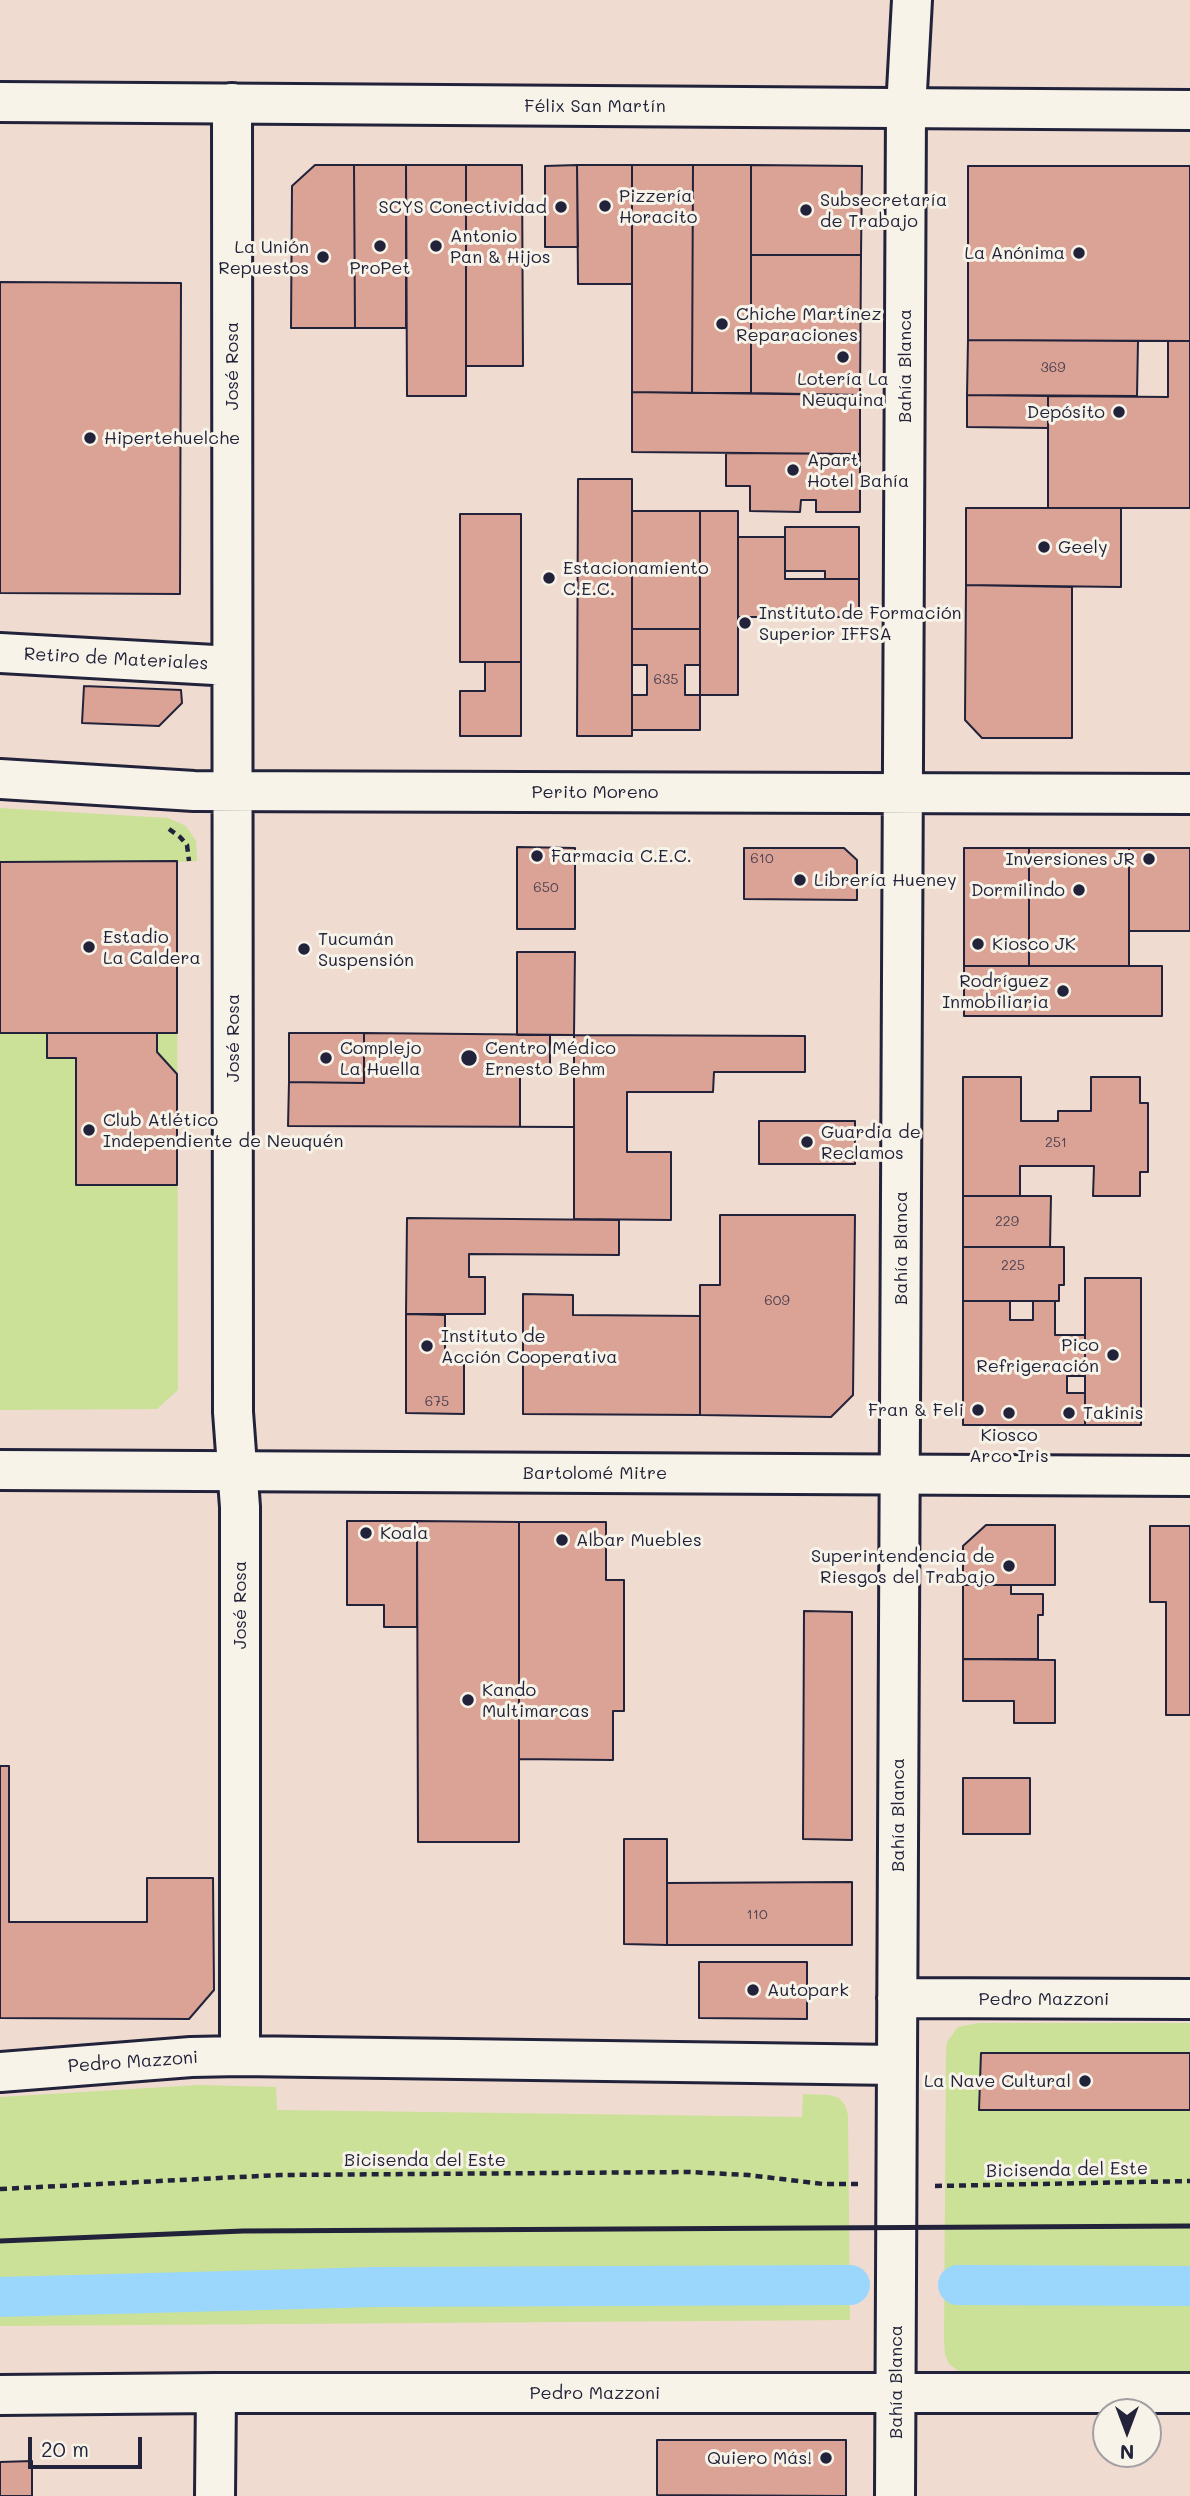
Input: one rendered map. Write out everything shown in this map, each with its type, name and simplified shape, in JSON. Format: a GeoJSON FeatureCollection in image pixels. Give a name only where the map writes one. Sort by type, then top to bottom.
{"type":"FeatureCollection","features":[{"type":"Feature","properties":{"kind":"main road","name":"Bahía Blanca"},"geometry":{"type":"LineString","coordinates":[[895,2496],[906,109],[912,0]]}},
{"type":"Feature","properties":{"kind":"main road","name":"Félix San Martín"},"geometry":{"type":"LineString","coordinates":[[0,102],[1190,110]]}},
{"type":"Feature","properties":{"kind":"main road","name":"José Rosa"},"geometry":{"type":"LineString","coordinates":[[232,103],[233,1412],[240,1507],[240,2056]]}},
{"type":"Feature","properties":{"kind":"main road","name":"Retiro de Materiales"},"geometry":{"type":"LineString","coordinates":[[0,653],[232,666]]}},
{"type":"Feature","properties":{"kind":"main road","name":"Perito Moreno"},"geometry":{"type":"LineString","coordinates":[[0,779],[164,791],[1190,794]]}},
{"type":"Feature","properties":{"kind":"main road","name":"Bartolomé Mitre"},"geometry":{"type":"LineString","coordinates":[[0,1470],[1190,1476]]}},
{"type":"Feature","properties":{"kind":"main road","name":"Pedro Mazzoni"},"geometry":{"type":"LineString","coordinates":[[897,1998],[1190,1999]]}},
{"type":"Feature","properties":{"kind":"main road","name":"Pedro Mazzoni"},"geometry":{"type":"LineString","coordinates":[[0,2072],[191,2057],[240,2056],[897,2065]]}},
{"type":"Feature","properties":{"kind":"main road"},"geometry":{"type":"LineString","coordinates":[[215,2496],[216,2393]]}},
{"type":"Feature","properties":{"kind":"main road","name":"Pedro Mazzoni"},"geometry":{"type":"LineString","coordinates":[[0,2395],[1190,2393]]}},
{"type":"Feature","properties":{"kind":"path","name":"Bicisenda del Este"},"geometry":{"type":"LineString","coordinates":[[0,2189],[280,2175],[689,2172],[849,2184]]}},
{"type":"Feature","properties":{"kind":"path","name":"Bicisenda del Este"},"geometry":{"type":"LineString","coordinates":[[945,2186],[1190,2181]]}},
{"type":"Feature","properties":{"kind":"green space","name":"Club Atlético Independiente de Neuquén"},"geometry":{"type":"Polygon","coordinates":[[[0,808],[168,818],[186,826],[196,841],[197,861],[177,862],[178,1390],[157,1409],[0,1410],[0,808]]]}},
{"type":"Feature","properties":{"kind":"green space"},"geometry":{"type":"Polygon","coordinates":[[[978,2023],[1190,2023],[1190,2373],[973,2374],[957,2370],[949,2364],[944,2341],[946,2051],[947,2042],[958,2027],[978,2023]]]}},
{"type":"Feature","properties":{"kind":"green space"},"geometry":{"type":"Polygon","coordinates":[[[199,2085],[276,2087],[277,2110],[802,2117],[803,2094],[839,2098],[848,2115],[850,2320],[0,2326],[0,2097],[199,2085]]]}},
{"type":"Feature","properties":{"kind":"building","name":"La Unión Repuestos"},"geometry":{"type":"Polygon","coordinates":[[[315,165],[354,165],[355,328],[291,328],[292,186],[315,165]]]}},
{"type":"Feature","properties":{"kind":"building","name":"ProPet"},"geometry":{"type":"Polygon","coordinates":[[[354,165],[406,165],[406,328],[355,328],[354,165]]]}},
{"type":"Feature","properties":{"kind":"building","name":"Antonio Pan & Hijos"},"geometry":{"type":"Polygon","coordinates":[[[406,165],[466,165],[466,396],[407,396],[406,165]]]}},
{"type":"Feature","properties":{"kind":"building"},"geometry":{"type":"Polygon","coordinates":[[[466,165],[522,165],[523,366],[466,366],[466,165]]]}},
{"type":"Feature","properties":{"kind":"building","name":"Pizzería Horacito"},"geometry":{"type":"Polygon","coordinates":[[[577,165],[632,165],[632,284],[578,284],[577,165]]]}},
{"type":"Feature","properties":{"kind":"building","name":"SCYS Conectividad"},"geometry":{"type":"Polygon","coordinates":[[[577,165],[578,247],[545,247],[545,166],[577,165]]]}},
{"type":"Feature","properties":{"kind":"building"},"geometry":{"type":"Polygon","coordinates":[[[632,165],[693,165],[692,393],[632,392],[632,165]]]}},
{"type":"Feature","properties":{"kind":"building","name":"Chiche Martínez Reparaciones"},"geometry":{"type":"Polygon","coordinates":[[[693,165],[751,165],[751,393],[692,393],[693,165]]]}},
{"type":"Feature","properties":{"kind":"building","name":"Subsecretaría de Trabajo"},"geometry":{"type":"Polygon","coordinates":[[[751,165],[862,166],[861,255],[751,255],[751,165]]]}},
{"type":"Feature","properties":{"kind":"building","name":"La Anónima"},"geometry":{"type":"Polygon","coordinates":[[[968,166],[1190,166],[1190,341],[968,340],[968,166]]]}},
{"type":"Feature","properties":{"kind":"building"},"geometry":{"type":"Polygon","coordinates":[[[751,255],[861,255],[860,395],[751,393],[751,255]]]}},
{"type":"Feature","properties":{"kind":"building","name":"Hipertehuelche"},"geometry":{"type":"Polygon","coordinates":[[[0,282],[181,283],[180,594],[0,593],[0,282]]]}},
{"type":"Feature","properties":{"kind":"building"},"geometry":{"type":"Polygon","coordinates":[[[968,340],[1138,341],[1137,396],[967,395],[968,340]]]}},
{"type":"Feature","properties":{"kind":"building","name":"Depósito"},"geometry":{"type":"Polygon","coordinates":[[[1168,341],[1190,341],[1190,508],[1048,508],[1048,396],[1168,397],[1168,341]]]}},
{"type":"Feature","properties":{"kind":"building"},"geometry":{"type":"Polygon","coordinates":[[[632,392],[860,395],[860,454],[632,452],[632,392]]]}},
{"type":"Feature","properties":{"kind":"building"},"geometry":{"type":"Polygon","coordinates":[[[967,395],[1048,396],[1048,428],[967,427],[967,395]]]}},
{"type":"Feature","properties":{"kind":"building","name":"Apart Hotel Bahía"},"geometry":{"type":"Polygon","coordinates":[[[726,453],[860,454],[860,512],[816,512],[816,500],[801,500],[800,512],[750,511],[750,486],[726,486],[726,453]]]}},
{"type":"Feature","properties":{"kind":"building"},"geometry":{"type":"Polygon","coordinates":[[[578,479],[632,479],[632,736],[577,736],[578,479]]]}},
{"type":"Feature","properties":{"kind":"building","name":"Geely"},"geometry":{"type":"Polygon","coordinates":[[[966,508],[1121,508],[1121,587],[966,585],[966,508]]]}},
{"type":"Feature","properties":{"kind":"building"},"geometry":{"type":"Polygon","coordinates":[[[632,511],[700,511],[700,629],[632,629],[632,511]]]}},
{"type":"Feature","properties":{"kind":"building"},"geometry":{"type":"Polygon","coordinates":[[[700,511],[738,511],[738,695],[700,695],[700,511]]]}},
{"type":"Feature","properties":{"kind":"building"},"geometry":{"type":"Polygon","coordinates":[[[460,514],[521,514],[521,662],[460,662],[460,514]]]}},
{"type":"Feature","properties":{"kind":"building"},"geometry":{"type":"Polygon","coordinates":[[[785,527],[859,527],[859,579],[825,579],[825,571],[785,571],[785,527]]]}},
{"type":"Feature","properties":{"kind":"building"},"geometry":{"type":"Polygon","coordinates":[[[738,537],[785,537],[785,579],[859,579],[859,617],[738,617],[738,537]]]}},
{"type":"Feature","properties":{"kind":"building"},"geometry":{"type":"Polygon","coordinates":[[[966,585],[1072,587],[1072,738],[982,738],[965,720],[966,585]]]}},
{"type":"Feature","properties":{"kind":"building"},"geometry":{"type":"Polygon","coordinates":[[[632,629],[700,629],[700,665],[685,665],[685,695],[700,695],[700,730],[632,730],[632,695],[647,695],[647,665],[632,665],[632,629]]]}},
{"type":"Feature","properties":{"kind":"building"},"geometry":{"type":"Polygon","coordinates":[[[485,662],[521,662],[521,736],[460,736],[460,691],[485,691],[485,662]]]}},
{"type":"Feature","properties":{"kind":"building"},"geometry":{"type":"Polygon","coordinates":[[[84,686],[181,690],[182,703],[159,726],[82,723],[84,686]]]}},
{"type":"Feature","properties":{"kind":"building"},"geometry":{"type":"Polygon","coordinates":[[[517,847],[575,848],[575,929],[517,929],[517,847]]]}},
{"type":"Feature","properties":{"kind":"building","name":"Librería Hueney"},"geometry":{"type":"Polygon","coordinates":[[[744,848],[844,848],[857,860],[857,900],[744,899],[744,848]]]}},
{"type":"Feature","properties":{"kind":"building"},"geometry":{"type":"Polygon","coordinates":[[[964,848],[1029,848],[1029,966],[964,966],[964,848]]]}},
{"type":"Feature","properties":{"kind":"building","name":"Dormilindo"},"geometry":{"type":"Polygon","coordinates":[[[1029,848],[1129,848],[1129,966],[1029,966],[1029,848]]]}},
{"type":"Feature","properties":{"kind":"building"},"geometry":{"type":"Polygon","coordinates":[[[1129,848],[1190,848],[1190,931],[1129,931],[1129,848]]]}},
{"type":"Feature","properties":{"kind":"building","name":"Estadio La Caldera"},"geometry":{"type":"Polygon","coordinates":[[[177,861],[177,1033],[0,1033],[0,862],[177,861]]]}},
{"type":"Feature","properties":{"kind":"building"},"geometry":{"type":"Polygon","coordinates":[[[517,952],[575,952],[574,1035],[517,1035],[517,952]]]}},
{"type":"Feature","properties":{"kind":"building","name":"Rodríguez Inmobiliaria"},"geometry":{"type":"Polygon","coordinates":[[[964,966],[1162,966],[1162,1016],[964,1016],[964,966]]]}},
{"type":"Feature","properties":{"kind":"building"},"geometry":{"type":"Polygon","coordinates":[[[47,1033],[157,1033],[157,1052],[177,1074],[177,1185],[76,1185],[76,1058],[47,1058],[47,1033]]]}},
{"type":"Feature","properties":{"kind":"building","name":"Complejo La Huella"},"geometry":{"type":"Polygon","coordinates":[[[289,1033],[364,1033],[364,1083],[289,1082],[289,1033]]]}},
{"type":"Feature","properties":{"kind":"building","name":"Centro Médico Ernesto Behm"},"geometry":{"type":"Polygon","coordinates":[[[364,1033],[574,1035],[574,1127],[288,1126],[289,1082],[364,1083],[364,1033]]]}},
{"type":"Feature","properties":{"kind":"building"},"geometry":{"type":"Polygon","coordinates":[[[550,1035],[574,1035],[574,1127],[520,1127],[520,1066],[550,1066],[550,1035]]]}},
{"type":"Feature","properties":{"kind":"building"},"geometry":{"type":"Polygon","coordinates":[[[574,1035],[805,1036],[805,1072],[714,1072],[713,1092],[627,1092],[627,1152],[671,1152],[671,1220],[574,1219],[574,1035]]]}},
{"type":"Feature","properties":{"kind":"building"},"geometry":{"type":"Polygon","coordinates":[[[963,1077],[1021,1077],[1021,1121],[1058,1121],[1058,1111],[1091,1111],[1091,1077],[1140,1077],[1140,1103],[1148,1103],[1148,1172],[1140,1172],[1140,1196],[1093,1196],[1094,1166],[1020,1166],[1020,1196],[963,1196],[963,1077]]]}},
{"type":"Feature","properties":{"kind":"building","name":"Guardia de Reclamos"},"geometry":{"type":"Polygon","coordinates":[[[759,1121],[855,1121],[855,1164],[759,1164],[759,1121]]]}},
{"type":"Feature","properties":{"kind":"building"},"geometry":{"type":"Polygon","coordinates":[[[963,1196],[1051,1196],[1050,1247],[963,1247],[963,1196]]]}},
{"type":"Feature","properties":{"kind":"building"},"geometry":{"type":"Polygon","coordinates":[[[720,1215],[855,1215],[853,1395],[831,1417],[700,1415],[700,1285],[720,1285],[720,1215]]]}},
{"type":"Feature","properties":{"kind":"building"},"geometry":{"type":"Polygon","coordinates":[[[407,1218],[619,1220],[619,1255],[469,1254],[469,1277],[485,1277],[485,1314],[406,1314],[407,1218]]]}},
{"type":"Feature","properties":{"kind":"building"},"geometry":{"type":"Polygon","coordinates":[[[963,1247],[1064,1247],[1064,1285],[1059,1285],[1059,1301],[963,1301],[963,1247]]]}},
{"type":"Feature","properties":{"kind":"building","name":"Pico Refrigeración"},"geometry":{"type":"Polygon","coordinates":[[[1085,1278],[1141,1278],[1141,1425],[1085,1425],[1085,1278]]]}},
{"type":"Feature","properties":{"kind":"building"},"geometry":{"type":"Polygon","coordinates":[[[523,1294],[573,1295],[573,1315],[700,1316],[700,1415],[523,1414],[523,1294]]]}},
{"type":"Feature","properties":{"kind":"building"},"geometry":{"type":"Polygon","coordinates":[[[963,1301],[1010,1301],[1010,1320],[1033,1320],[1033,1301],[1055,1301],[1055,1335],[1085,1335],[1085,1376],[1067,1376],[1067,1393],[1085,1393],[1085,1425],[963,1425],[963,1301]]]}},
{"type":"Feature","properties":{"kind":"building"},"geometry":{"type":"Polygon","coordinates":[[[406,1314],[445,1315],[445,1361],[464,1361],[464,1414],[406,1413],[406,1314]]]}},
{"type":"Feature","properties":{"kind":"building"},"geometry":{"type":"Polygon","coordinates":[[[347,1521],[417,1521],[417,1627],[384,1627],[384,1605],[347,1605],[347,1521]]]}},
{"type":"Feature","properties":{"kind":"building","name":"Kando Multimarcas"},"geometry":{"type":"Polygon","coordinates":[[[417,1521],[519,1522],[519,1842],[418,1842],[417,1521]]]}},
{"type":"Feature","properties":{"kind":"building"},"geometry":{"type":"Polygon","coordinates":[[[519,1522],[606,1522],[606,1580],[624,1580],[624,1711],[613,1711],[613,1760],[519,1759],[519,1522]]]}},
{"type":"Feature","properties":{"kind":"building","name":"Superintendencia de Riesgos del Trabajo"},"geometry":{"type":"Polygon","coordinates":[[[986,1525],[1055,1525],[1055,1585],[963,1585],[963,1546],[986,1525]]]}},
{"type":"Feature","properties":{"kind":"building"},"geometry":{"type":"Polygon","coordinates":[[[1150,1526],[1190,1526],[1190,1715],[1166,1715],[1166,1602],[1150,1602],[1150,1526]]]}},
{"type":"Feature","properties":{"kind":"building"},"geometry":{"type":"Polygon","coordinates":[[[963,1585],[1011,1585],[1011,1594],[1043,1594],[1043,1615],[1038,1615],[1038,1659],[963,1659],[963,1585]]]}},
{"type":"Feature","properties":{"kind":"building"},"geometry":{"type":"Polygon","coordinates":[[[804,1611],[852,1612],[852,1840],[803,1839],[804,1611]]]}},
{"type":"Feature","properties":{"kind":"building"},"geometry":{"type":"Polygon","coordinates":[[[963,1659],[1055,1660],[1055,1723],[1014,1723],[1014,1701],[963,1701],[963,1659]]]}},
{"type":"Feature","properties":{"kind":"building"},"geometry":{"type":"Polygon","coordinates":[[[0,1766],[9,1766],[9,1922],[147,1922],[147,1878],[213,1878],[214,1990],[189,2019],[0,2018],[0,1766]]]}},
{"type":"Feature","properties":{"kind":"building"},"geometry":{"type":"Polygon","coordinates":[[[963,1778],[1030,1778],[1030,1834],[963,1834],[963,1778]]]}},
{"type":"Feature","properties":{"kind":"building"},"geometry":{"type":"Polygon","coordinates":[[[624,1839],[667,1839],[667,1945],[624,1944],[624,1839]]]}},
{"type":"Feature","properties":{"kind":"building"},"geometry":{"type":"Polygon","coordinates":[[[852,1882],[852,1945],[667,1945],[667,1883],[852,1882]]]}},
{"type":"Feature","properties":{"kind":"building","name":"Autopark"},"geometry":{"type":"Polygon","coordinates":[[[699,1962],[807,1962],[807,2019],[699,2018],[699,1962]]]}},
{"type":"Feature","properties":{"kind":"building","name":"La Nave Cultural"},"geometry":{"type":"Polygon","coordinates":[[[981,2053],[1190,2053],[1190,2110],[979,2110],[981,2053]]]}},
{"type":"Feature","properties":{"kind":"building"},"geometry":{"type":"Polygon","coordinates":[[[657,2440],[846,2440],[846,2496],[657,2495],[657,2440]]]}},
{"type":"Feature","properties":{"kind":"building"},"geometry":{"type":"Polygon","coordinates":[[[32,2461],[32,2496],[0,2496],[0,2462],[32,2461]]]}},
{"type":"Feature","properties":{"kind":"waterway"},"geometry":{"type":"LineString","coordinates":[[0,2297],[375,2287],[850,2285]]}},
{"type":"Feature","properties":{"kind":"waterway"},"geometry":{"type":"LineString","coordinates":[[958,2285],[1190,2286]]}},
{"type":"Feature","properties":{"kind":"railway"},"geometry":{"type":"LineString","coordinates":[[0,2241],[243,2231],[1190,2226]]}},
{"type":"Feature","properties":{"kind":"place","name":"Pizzería Horacito"},"geometry":{"type":"Point","coordinates":[605,206]}},
{"type":"Feature","properties":{"kind":"place","name":"SCYS Conectividad"},"geometry":{"type":"Point","coordinates":[561,207]}},
{"type":"Feature","properties":{"kind":"place","name":"Subsecretaría de Trabajo"},"geometry":{"type":"Point","coordinates":[806,210]}},
{"type":"Feature","properties":{"kind":"place","name":"ProPet"},"geometry":{"type":"Point","coordinates":[380,246]}},
{"type":"Feature","properties":{"kind":"place","name":"Antonio Pan & Hijos"},"geometry":{"type":"Point","coordinates":[436,246]}},
{"type":"Feature","properties":{"kind":"place","name":"La Anónima"},"geometry":{"type":"Point","coordinates":[1079,253]}},
{"type":"Feature","properties":{"kind":"place","name":"La Unión Repuestos"},"geometry":{"type":"Point","coordinates":[323,257]}},
{"type":"Feature","properties":{"kind":"place","name":"Chiche Martínez Reparaciones"},"geometry":{"type":"Point","coordinates":[722,324]}},
{"type":"Feature","properties":{"kind":"place","name":"Lotería La Neuquina"},"geometry":{"type":"Point","coordinates":[843,357]}},
{"type":"Feature","properties":{"kind":"place","name":"Depósito"},"geometry":{"type":"Point","coordinates":[1119,412]}},
{"type":"Feature","properties":{"kind":"place","name":"Hipertehuelche"},"geometry":{"type":"Point","coordinates":[90,438]}},
{"type":"Feature","properties":{"kind":"place","name":"Apart Hotel Bahía"},"geometry":{"type":"Point","coordinates":[793,470]}},
{"type":"Feature","properties":{"kind":"place","name":"Geely"},"geometry":{"type":"Point","coordinates":[1044,547]}},
{"type":"Feature","properties":{"kind":"place","name":"Estacionamiento C.E.C."},"geometry":{"type":"Point","coordinates":[549,578]}},
{"type":"Feature","properties":{"kind":"place","name":"Instituto de Formación Superior IFFSA"},"geometry":{"type":"Point","coordinates":[745,623]}},
{"type":"Feature","properties":{"kind":"place","name":"Farmacia C.E.C."},"geometry":{"type":"Point","coordinates":[537,856]}},
{"type":"Feature","properties":{"kind":"place","name":"Inversiones JR"},"geometry":{"type":"Point","coordinates":[1149,859]}},
{"type":"Feature","properties":{"kind":"place","name":"Librería Hueney"},"geometry":{"type":"Point","coordinates":[800,880]}},
{"type":"Feature","properties":{"kind":"place","name":"Dormilindo"},"geometry":{"type":"Point","coordinates":[1079,890]}},
{"type":"Feature","properties":{"kind":"place","name":"Kiosco JK"},"geometry":{"type":"Point","coordinates":[978,944]}},
{"type":"Feature","properties":{"kind":"place","name":"Estadio La Caldera"},"geometry":{"type":"Point","coordinates":[89,947]}},
{"type":"Feature","properties":{"kind":"place","name":"Tucumán Suspensión"},"geometry":{"type":"Point","coordinates":[304,949]}},
{"type":"Feature","properties":{"kind":"place","name":"Rodríguez Inmobiliaria"},"geometry":{"type":"Point","coordinates":[1063,991]}},
{"type":"Feature","properties":{"kind":"place","name":"Complejo La Huella"},"geometry":{"type":"Point","coordinates":[326,1058]}},
{"type":"Feature","properties":{"kind":"place","name":"Centro Médico Ernesto Behm"},"geometry":{"type":"Point","coordinates":[469,1058]}},
{"type":"Feature","properties":{"kind":"place","name":"Club Atlético Independiente de Neuquén"},"geometry":{"type":"Point","coordinates":[89,1130]}},
{"type":"Feature","properties":{"kind":"place","name":"Guardia de Reclamos"},"geometry":{"type":"Point","coordinates":[807,1142]}},
{"type":"Feature","properties":{"kind":"place","name":"Instituto de Acción Cooperativa"},"geometry":{"type":"Point","coordinates":[427,1346]}},
{"type":"Feature","properties":{"kind":"place","name":"Pico Refrigeración"},"geometry":{"type":"Point","coordinates":[1113,1355]}},
{"type":"Feature","properties":{"kind":"place","name":"Fran & Feli"},"geometry":{"type":"Point","coordinates":[978,1410]}},
{"type":"Feature","properties":{"kind":"place","name":"Kiosco Arco Iris"},"geometry":{"type":"Point","coordinates":[1009,1413]}},
{"type":"Feature","properties":{"kind":"place","name":"Takinis"},"geometry":{"type":"Point","coordinates":[1069,1413]}},
{"type":"Feature","properties":{"kind":"place","name":"Koala"},"geometry":{"type":"Point","coordinates":[366,1533]}},
{"type":"Feature","properties":{"kind":"place","name":"Albar Muebles"},"geometry":{"type":"Point","coordinates":[562,1540]}},
{"type":"Feature","properties":{"kind":"place","name":"Superintendencia de Riesgos del Trabajo"},"geometry":{"type":"Point","coordinates":[1009,1566]}},
{"type":"Feature","properties":{"kind":"place","name":"Kando Multimarcas"},"geometry":{"type":"Point","coordinates":[468,1700]}},
{"type":"Feature","properties":{"kind":"place","name":"Autopark"},"geometry":{"type":"Point","coordinates":[753,1990]}},
{"type":"Feature","properties":{"kind":"place","name":"La Nave Cultural"},"geometry":{"type":"Point","coordinates":[1085,2081]}},
{"type":"Feature","properties":{"kind":"place","name":"Quiero Más!"},"geometry":{"type":"Point","coordinates":[826,2458]}}]}
